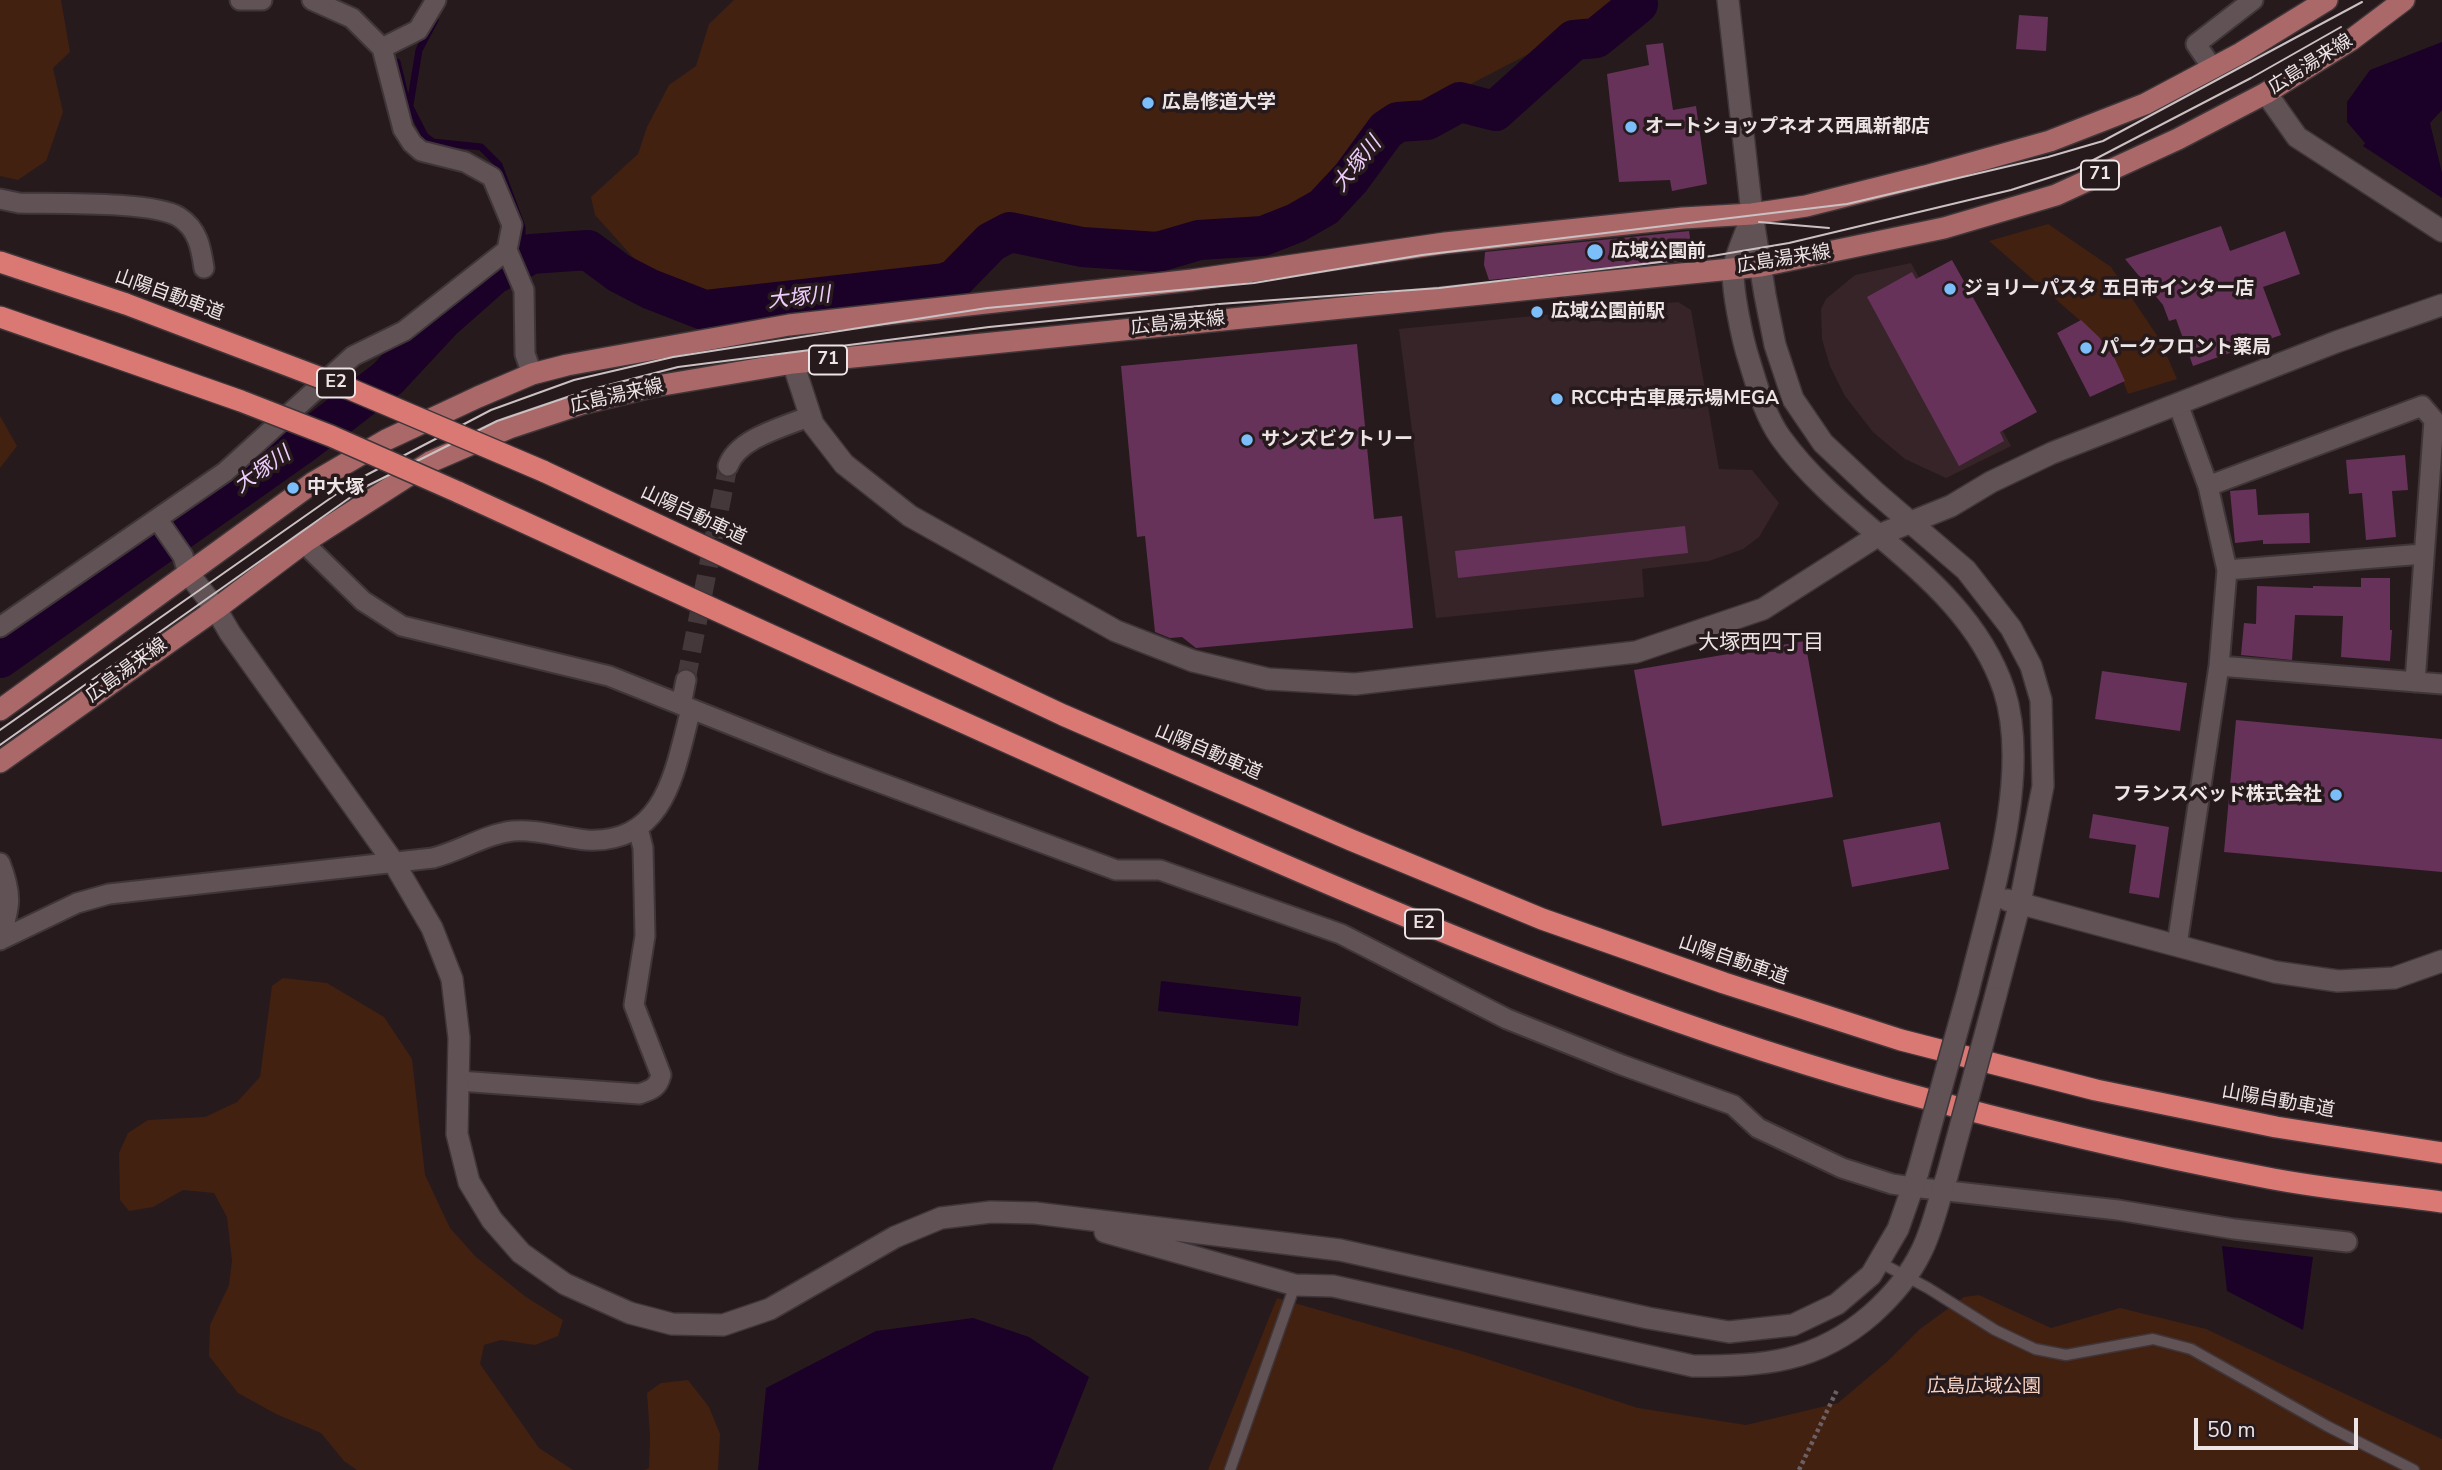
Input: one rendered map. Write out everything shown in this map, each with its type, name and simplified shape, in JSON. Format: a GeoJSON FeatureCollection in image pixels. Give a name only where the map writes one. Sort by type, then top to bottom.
{"type":"FeatureCollection","features":[{"type":"Feature","properties":{"kind":"highway","name":"山陽自動車道"},"geometry":{"type":"LineString","coordinates":[[0,262],[126,304],[350,389],[543,471],[1063,715],[1350,840],[1555,924],[1724,984],[1927,1047],[2096,1090],[2276,1126],[2442,1153]]}},
{"type":"Feature","properties":{"kind":"highway","name":"E2"},"geometry":{"type":"LineString","coordinates":[[0,317],[241,401],[318,431],[458,492],[1045,760],[1329,885],[1519,963],[1709,1031],[1887,1088],[2079,1138],[2268,1178],[2442,1202]]}},
{"type":"Feature","properties":{"kind":"main road","name":"広島湯来線"},"geometry":{"type":"LineString","coordinates":[[0,710],[185,564],[314,482],[386,440],[532,374],[567,365],[789,325],[1192,280],[1445,243],[1683,218],[1752,214],[1806,206],[2050,141],[2145,104],[2269,37],[2327,0]]}},
{"type":"Feature","properties":{"kind":"main road","name":"広島湯来線"},"geometry":{"type":"LineString","coordinates":[[0,762],[216,609],[305,542],[430,462],[509,428],[581,404],[651,387],[793,363],[1761,266],[1944,228],[2056,195],[2178,139],[2266,93],[2351,40],[2404,0]]}},
{"type":"Feature","properties":{"kind":"street"},"geometry":{"type":"LineString","coordinates":[[240,0],[262,0]]}},
{"type":"Feature","properties":{"kind":"street"},"geometry":{"type":"LineString","coordinates":[[312,0],[352,18],[382,48],[403,129],[412,143],[421,151],[465,162],[492,177],[512,225],[508,251],[524,290],[525,354],[532,374]]}},
{"type":"Feature","properties":{"kind":"street"},"geometry":{"type":"LineString","coordinates":[[382,48],[418,30],[436,0]]}},
{"type":"Feature","properties":{"kind":"street"},"geometry":{"type":"LineString","coordinates":[[1035,1213],[1295,1285],[1332,1286],[1693,1366],[1742,1366],[1786,1360],[1819,1350],[1854,1330],[1894,1294],[1923,1250],[1996,998],[2020,903],[2043,786],[2041,700],[2031,666],[2011,628],[1966,569],[1874,491],[1823,443],[1793,399],[1775,345],[1752,214],[1728,0]]}},
{"type":"Feature","properties":{"kind":"street"},"geometry":{"type":"LineString","coordinates":[[2213,69],[2196,44],[2253,0]]}},
{"type":"Feature","properties":{"kind":"street"},"geometry":{"type":"LineString","coordinates":[[2266,93],[2297,138],[2442,231]]}},
{"type":"Feature","properties":{"kind":"street"},"geometry":{"type":"LineString","coordinates":[[0,199],[19,203],[143,207],[179,217],[200,238],[204,268]]}},
{"type":"Feature","properties":{"kind":"street"},"geometry":{"type":"LineString","coordinates":[[161,525],[230,633],[394,863],[432,928],[452,979],[459,1038],[457,1134],[469,1182],[499,1228],[521,1253],[565,1284],[631,1313],[672,1324],[723,1325],[770,1309],[895,1237],[940,1218],[991,1212],[1035,1213],[1340,1250],[1648,1318],[1729,1332],[1793,1325],[1837,1304],[1871,1275],[1898,1229],[1915,1180],[1992,896],[2011,808],[2012,729],[2004,690],[1983,643],[1937,585],[1817,481],[1780,437],[1758,389],[1745,349],[1733,269],[1752,214]]}},
{"type":"Feature","properties":{"kind":"street"},"geometry":{"type":"LineString","coordinates":[[0,627],[161,525],[225,472],[353,356],[404,331],[508,251]]}},
{"type":"Feature","properties":{"kind":"street"},"geometry":{"type":"LineString","coordinates":[[793,363],[813,424],[844,464],[910,516],[1116,631],[1193,661],[1268,679],[1355,684],[1636,652],[1763,609],[1879,535],[1951,506],[1991,482],[2052,453],[2336,342],[2442,305]]}},
{"type":"Feature","properties":{"kind":"street"},"geometry":{"type":"LineString","coordinates":[[2177,945],[2219,666],[2227,570],[2208,486],[2178,404]]}},
{"type":"Feature","properties":{"kind":"street"},"geometry":{"type":"LineString","coordinates":[[2208,486],[2422,406],[2434,421],[2415,682]]}},
{"type":"Feature","properties":{"kind":"street"},"geometry":{"type":"LineString","coordinates":[[727,466],[737,449],[810,416]]}},
{"type":"Feature","properties":{"kind":"street"},"geometry":{"type":"LineString","coordinates":[[305,542],[363,601],[402,626],[609,676],[827,763],[1116,870],[1160,870],[1341,934],[1507,1019],[1733,1105],[1758,1128],[1842,1168],[1892,1184],[1915,1180],[2234,1228],[2347,1242]]}},
{"type":"Feature","properties":{"kind":"street"},"geometry":{"type":"LineString","coordinates":[[2227,570],[2423,554]]}},
{"type":"Feature","properties":{"kind":"street"},"geometry":{"type":"LineString","coordinates":[[2219,666],[2442,684]]}},
{"type":"Feature","properties":{"kind":"street"},"geometry":{"type":"LineString","coordinates":[[0,863],[8,882],[10,906],[0,940],[77,902],[109,894],[394,863],[445,855],[499,833],[516,831],[603,840],[621,836],[638,828],[653,816],[663,801],[670,783],[686,707],[686,680]]}},
{"type":"Feature","properties":{"kind":"street"},"geometry":{"type":"LineString","coordinates":[[459,1081],[639,1094],[659,1084],[661,1075],[634,1005],[645,936],[643,848],[638,828]]}},
{"type":"Feature","properties":{"kind":"street"},"geometry":{"type":"LineString","coordinates":[[1992,896],[2275,972],[2338,981],[2395,978],[2442,961]]}},
{"type":"Feature","properties":{"kind":"lane"},"geometry":{"type":"LineString","coordinates":[[1879,1262],[1908,1276],[1995,1330],[2035,1349],[2066,1355],[2153,1339],[2191,1349],[2327,1426],[2414,1470]]}},
{"type":"Feature","properties":{"kind":"lane"},"geometry":{"type":"LineString","coordinates":[[1230,1470],[1295,1285]]}},
{"type":"Feature","properties":{"kind":"path"},"geometry":{"type":"LineString","coordinates":[[1799,1470],[1837,1390]]}},
{"type":"Feature","properties":{"kind":"shaded area"},"geometry":{"type":"Polygon","coordinates":[[[2442,42],[2442,110],[2430,123],[2442,173],[2442,198],[2363,146],[2365,143],[2347,122],[2347,102],[2370,70],[2442,42]]]}},
{"type":"Feature","properties":{"kind":"shaded area"},"geometry":{"type":"Polygon","coordinates":[[[1911,263],[2011,446],[1946,478],[1905,459],[1873,432],[1845,396],[1830,366],[1822,339],[1821,309],[1826,299],[1855,275],[1911,263]]]}},
{"type":"Feature","properties":{"kind":"shaded area","name":"RCC中古車展示場MEGA"},"geometry":{"type":"Polygon","coordinates":[[[1678,302],[1691,310],[1719,469],[1752,470],[1779,503],[1759,537],[1743,549],[1709,561],[1642,569],[1644,597],[1436,618],[1399,329],[1678,302]]]}},
{"type":"Feature","properties":{"kind":"shaded area"},"geometry":{"type":"Polygon","coordinates":[[[1161,981],[1301,997],[1298,1026],[1158,1011],[1161,981]]]}},
{"type":"Feature","properties":{"kind":"shaded area"},"geometry":{"type":"Polygon","coordinates":[[[2222,1246],[2313,1257],[2303,1330],[2227,1291],[2222,1246]]]}},
{"type":"Feature","properties":{"kind":"shaded area"},"geometry":{"type":"Polygon","coordinates":[[[973,1318],[1029,1337],[1089,1377],[1052,1470],[758,1470],[766,1388],[876,1331],[973,1318]]]}},
{"type":"Feature","properties":{"kind":"green space"},"geometry":{"type":"Polygon","coordinates":[[[0,0],[61,0],[70,52],[53,68],[63,112],[46,161],[18,180],[0,176],[0,0]]]}},
{"type":"Feature","properties":{"kind":"green space"},"geometry":{"type":"Polygon","coordinates":[[[734,0],[1633,0],[1594,31],[1565,35],[1444,98],[1382,124],[1351,167],[1309,207],[1255,227],[1191,232],[1130,243],[997,225],[943,274],[810,291],[685,292],[640,265],[595,215],[591,197],[638,154],[647,127],[669,85],[696,66],[709,24],[734,0]]]}},
{"type":"Feature","properties":{"kind":"green space"},"geometry":{"type":"Polygon","coordinates":[[[2048,224],[2111,267],[2160,340],[2177,379],[2128,394],[2115,359],[2099,337],[1989,241],[2048,224]]]}},
{"type":"Feature","properties":{"kind":"green space"},"geometry":{"type":"Polygon","coordinates":[[[0,416],[17,446],[0,468],[0,416]]]}},
{"type":"Feature","properties":{"kind":"green space"},"geometry":{"type":"Polygon","coordinates":[[[283,978],[327,983],[384,1017],[412,1059],[425,1175],[450,1228],[476,1257],[526,1297],[563,1320],[558,1336],[535,1345],[501,1340],[484,1345],[480,1364],[539,1448],[573,1470],[357,1470],[344,1461],[321,1433],[276,1414],[238,1393],[209,1356],[210,1325],[229,1285],[232,1261],[227,1217],[214,1193],[183,1190],[153,1207],[129,1211],[120,1200],[119,1153],[128,1133],[148,1120],[205,1117],[237,1102],[260,1077],[272,986],[283,978]]]}},
{"type":"Feature","properties":{"kind":"green space","name":"広島広域公園"},"geometry":{"type":"Polygon","coordinates":[[[1979,1295],[2051,1328],[2120,1308],[2206,1329],[2442,1439],[2442,1470],[1208,1470],[1277,1298],[1465,1352],[1638,1408],[1746,1425],[1838,1403],[1889,1360],[1920,1329],[1964,1297],[1979,1295]]]}},
{"type":"Feature","properties":{"kind":"green space"},"geometry":{"type":"Polygon","coordinates":[[[688,1380],[709,1407],[720,1434],[718,1470],[645,1470],[649,1468],[650,1436],[647,1393],[661,1383],[688,1380]]]}},
{"type":"Feature","properties":{"kind":"building"},"geometry":{"type":"Polygon","coordinates":[[[2019,15],[2048,17],[2046,51],[2016,49],[2019,15]]]}},
{"type":"Feature","properties":{"kind":"building"},"geometry":{"type":"Polygon","coordinates":[[[1663,43],[1673,110],[1696,106],[1707,184],[1672,191],[1670,180],[1619,182],[1607,74],[1649,65],[1646,45],[1663,43]]]}},
{"type":"Feature","properties":{"kind":"building"},"geometry":{"type":"Polygon","coordinates":[[[2221,226],[2230,251],[2285,231],[2300,274],[2263,287],[2281,335],[2193,366],[2176,319],[2169,321],[2163,305],[2125,259],[2221,226]]]}},
{"type":"Feature","properties":{"kind":"building"},"geometry":{"type":"Polygon","coordinates":[[[1689,231],[1692,251],[1689,260],[1489,280],[1484,265],[1485,252],[1689,231]]]}},
{"type":"Feature","properties":{"kind":"building"},"geometry":{"type":"Polygon","coordinates":[[[1952,260],[2037,412],[2000,432],[2004,441],[1959,466],[1867,297],[1912,272],[1916,279],[1952,260]]]}},
{"type":"Feature","properties":{"kind":"building","name":"パークフロント薬局"},"geometry":{"type":"Polygon","coordinates":[[[2081,320],[2099,337],[2115,359],[2125,381],[2090,397],[2057,333],[2081,320]]]}},
{"type":"Feature","properties":{"kind":"building"},"geometry":{"type":"Polygon","coordinates":[[[1357,344],[1374,519],[1402,516],[1413,628],[1196,648],[1182,637],[1170,638],[1155,632],[1145,536],[1137,537],[1121,366],[1357,344]]]}},
{"type":"Feature","properties":{"kind":"building"},"geometry":{"type":"Polygon","coordinates":[[[2405,455],[2408,490],[2392,491],[2396,537],[2366,540],[2362,493],[2349,494],[2346,460],[2405,455]]]}},
{"type":"Feature","properties":{"kind":"building"},"geometry":{"type":"Polygon","coordinates":[[[2256,489],[2258,515],[2309,513],[2310,543],[2263,544],[2263,540],[2235,543],[2230,491],[2256,489]]]}},
{"type":"Feature","properties":{"kind":"building"},"geometry":{"type":"Polygon","coordinates":[[[1685,526],[1688,553],[1458,578],[1455,551],[1685,526]]]}},
{"type":"Feature","properties":{"kind":"building"},"geometry":{"type":"Polygon","coordinates":[[[2361,578],[2390,578],[2390,661],[2341,657],[2343,616],[2295,615],[2292,660],[2241,655],[2244,623],[2256,624],[2257,586],[2361,587],[2361,578]]]}},
{"type":"Feature","properties":{"kind":"building"},"geometry":{"type":"Polygon","coordinates":[[[1805,641],[1833,797],[1662,826],[1634,670],[1805,641]]]}},
{"type":"Feature","properties":{"kind":"building"},"geometry":{"type":"Polygon","coordinates":[[[2102,671],[2187,683],[2180,731],[2095,719],[2102,671]]]}},
{"type":"Feature","properties":{"kind":"building","name":"フランスベッド株式会社"},"geometry":{"type":"Polygon","coordinates":[[[2236,720],[2442,739],[2442,872],[2224,852],[2236,720]]]}},
{"type":"Feature","properties":{"kind":"building"},"geometry":{"type":"Polygon","coordinates":[[[2093,814],[2169,827],[2159,898],[2129,893],[2136,845],[2089,838],[2093,814]]]}},
{"type":"Feature","properties":{"kind":"building"},"geometry":{"type":"Polygon","coordinates":[[[1940,822],[1949,869],[1852,887],[1843,840],[1940,822]]]}},
{"type":"Feature","properties":{"kind":"waterway","name":"大塚川"},"geometry":{"type":"LineString","coordinates":[[0,658],[305,442],[388,378],[442,320],[493,275],[531,254],[588,250],[619,273],[650,289],[704,310],[944,283],[955,279],[991,242],[1010,232],[1082,247],[1158,252],[1199,240],[1263,236],[1296,223],[1324,207],[1351,178],[1386,130],[1398,122],[1427,120],[1460,102],[1495,111],[1574,40],[1596,38],[1638,4]]}},
{"type":"Feature","properties":{"kind":"waterway"},"geometry":{"type":"LineString","coordinates":[[410,105],[419,50],[435,20]]}},
{"type":"Feature","properties":{"kind":"waterway"},"geometry":{"type":"LineString","coordinates":[[397,62],[406,99],[425,136],[433,142],[481,147],[499,165],[522,227],[522,258]]}},
{"type":"Feature","properties":{"kind":"tunnel"},"geometry":{"type":"LineString","coordinates":[[686,680],[728,466]]}},
{"type":"Feature","properties":{"kind":"tram line"},"geometry":{"type":"LineString","coordinates":[[0,730],[355,481],[491,410],[574,380],[673,357],[987,308],[1254,283],[1422,255],[1847,204],[2048,157],[2103,141],[2362,2]]}},
{"type":"Feature","properties":{"kind":"tram line"},"geometry":{"type":"LineString","coordinates":[[0,745],[365,487],[497,421],[585,391],[678,367],[989,327],[1219,304],[1439,288],[1712,256],[1789,243],[2011,190],[2076,169],[2251,78],[2341,27]]}},
{"type":"Feature","properties":{"kind":"tram line"},"geometry":{"type":"LineString","coordinates":[[1759,222],[1829,228]]}},
{"type":"Feature","properties":{"kind":"place","name":"広島修道大学"},"geometry":{"type":"Point","coordinates":[1148,103]}},
{"type":"Feature","properties":{"kind":"place","name":"オートショップネオス西風新都店"},"geometry":{"type":"Point","coordinates":[1631,127]}},
{"type":"Feature","properties":{"kind":"place","name":"広域公園前"},"geometry":{"type":"Point","coordinates":[1595,252]}},
{"type":"Feature","properties":{"kind":"place","name":"ジョリーパスタ 五日市インター店"},"geometry":{"type":"Point","coordinates":[1950,289]}},
{"type":"Feature","properties":{"kind":"place","name":"広域公園前駅"},"geometry":{"type":"Point","coordinates":[1537,312]}},
{"type":"Feature","properties":{"kind":"place","name":"パークフロント薬局"},"geometry":{"type":"Point","coordinates":[2086,348]}},
{"type":"Feature","properties":{"kind":"place","name":"RCC中古車展示場MEGA"},"geometry":{"type":"Point","coordinates":[1557,399]}},
{"type":"Feature","properties":{"kind":"place","name":"サンズビクトリー"},"geometry":{"type":"Point","coordinates":[1247,440]}},
{"type":"Feature","properties":{"kind":"place","name":"中大塚"},"geometry":{"type":"Point","coordinates":[293,488]}},
{"type":"Feature","properties":{"kind":"place","name":"フランスベッド株式会社"},"geometry":{"type":"Point","coordinates":[2336,795]}},
{"type":"Feature","properties":{"kind":"district","name":"大塚西四丁目"},"geometry":{"type":"Point","coordinates":[1761,644]}}]}
